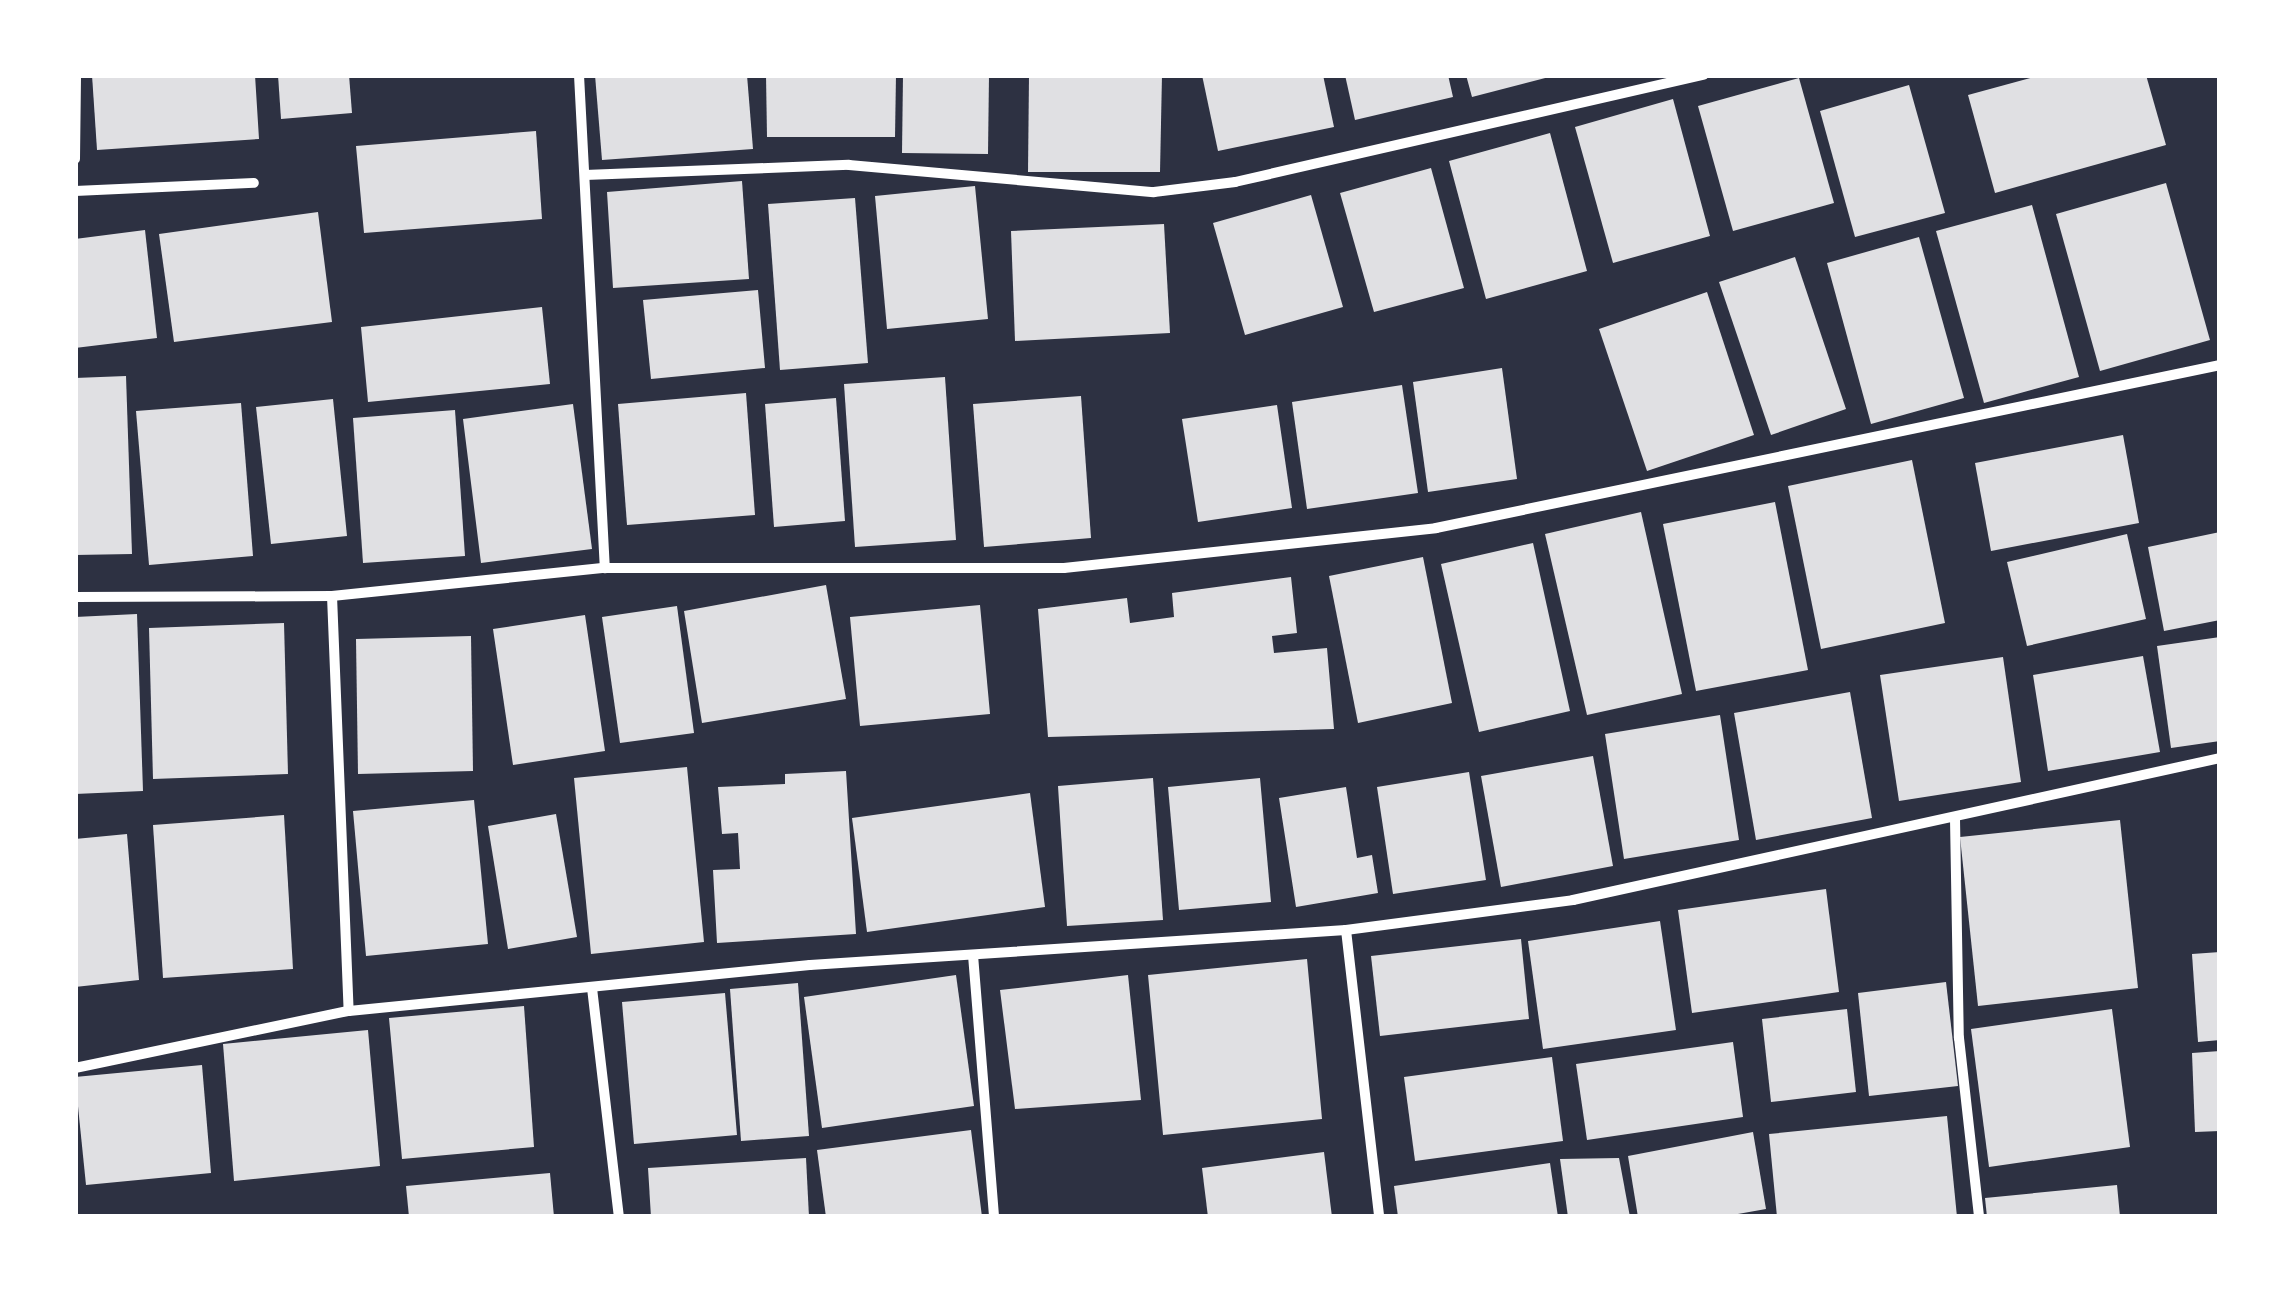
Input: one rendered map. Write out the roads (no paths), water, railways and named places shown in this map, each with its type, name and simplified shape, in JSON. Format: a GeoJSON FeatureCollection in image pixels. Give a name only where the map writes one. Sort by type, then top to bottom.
{"type":"FeatureCollection","features":[{"type":"Feature","properties":{"kind":"street"},"geometry":{"type":"LineString","coordinates":[[75,159],[76,75]]}},
{"type":"Feature","properties":{"kind":"street"},"geometry":{"type":"LineString","coordinates":[[580,75],[604,568]]}},
{"type":"Feature","properties":{"kind":"street"},"geometry":{"type":"LineString","coordinates":[[585,176],[849,164],[1154,192],[1235,182],[1704,75]]}},
{"type":"Feature","properties":{"kind":"street"},"geometry":{"type":"LineString","coordinates":[[75,191],[254,183]]}},
{"type":"Feature","properties":{"kind":"street"},"geometry":{"type":"LineString","coordinates":[[75,597],[332,596],[604,568],[1064,568],[1436,528],[2220,365]]}},
{"type":"Feature","properties":{"kind":"street"},"geometry":{"type":"LineString","coordinates":[[332,596],[350,1010]]}},
{"type":"Feature","properties":{"kind":"street"},"geometry":{"type":"LineString","coordinates":[[75,1068],[350,1010],[973,955],[1346,930],[1573,900],[2220,758]]}},
{"type":"Feature","properties":{"kind":"street"},"geometry":{"type":"LineString","coordinates":[[1955,819],[1959,1038],[1979,1217]]}},
{"type":"Feature","properties":{"kind":"street"},"geometry":{"type":"LineString","coordinates":[[1346,930],[1380,1217]]}},
{"type":"Feature","properties":{"kind":"street"},"geometry":{"type":"LineString","coordinates":[[973,955],[994,1217]]}},
{"type":"Feature","properties":{"kind":"street"},"geometry":{"type":"LineString","coordinates":[[592,988],[618,1217]]}}]}
